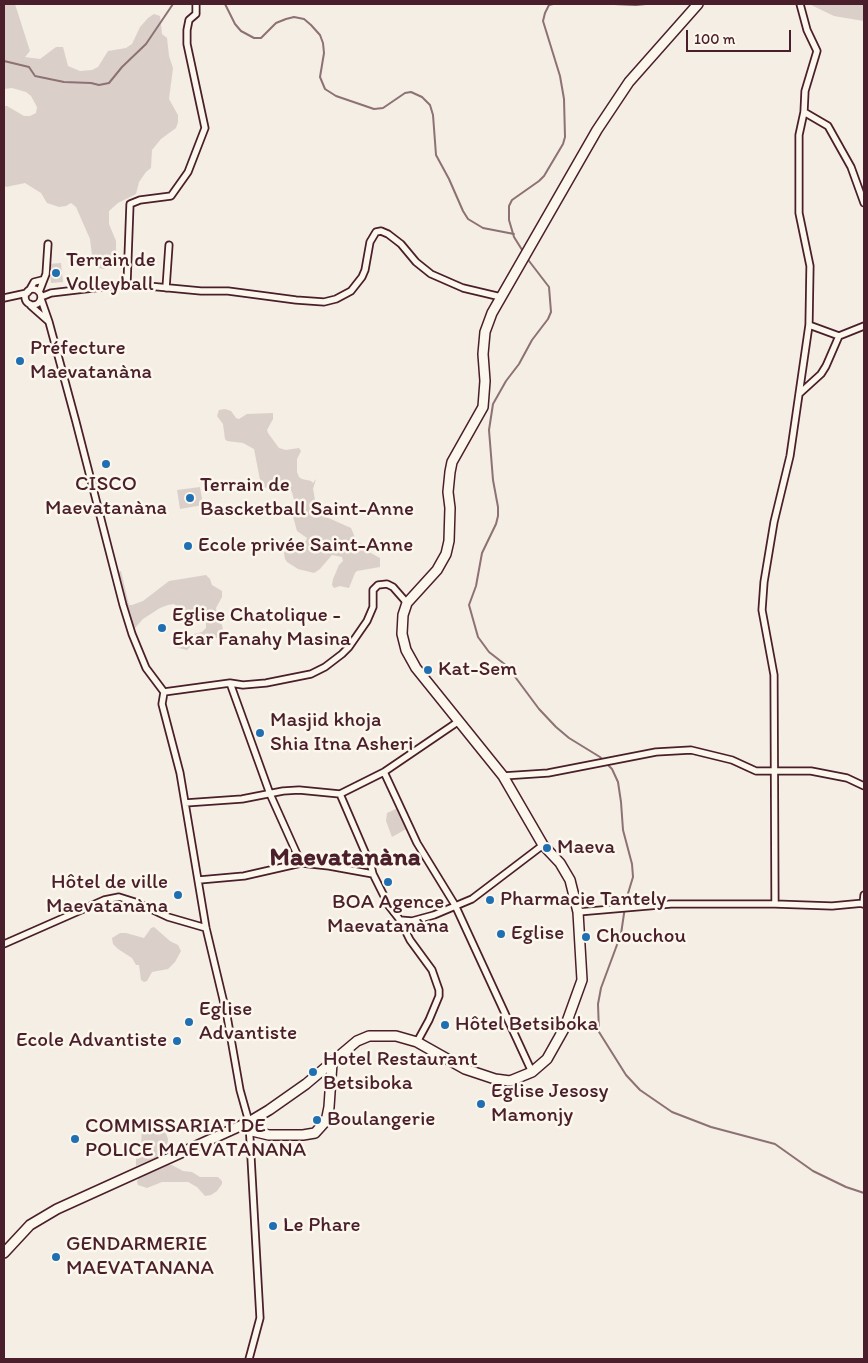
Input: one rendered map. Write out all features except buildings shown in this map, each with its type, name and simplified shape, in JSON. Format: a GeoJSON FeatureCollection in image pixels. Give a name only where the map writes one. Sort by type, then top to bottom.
{"type":"FeatureCollection","features":[{"type":"Feature","properties":{"kind":"main road"},"geometry":{"type":"LineString","coordinates":[[4,1254],[30,1225],[57,1209],[249,1122],[289,1097],[352,1044],[369,1036],[396,1036],[417,1042],[465,1069],[495,1079],[510,1081],[532,1072],[547,1059],[566,1027],[582,980],[578,912],[570,880],[560,863],[543,844],[503,776],[416,668],[406,650],[402,634],[403,615],[407,603],[437,570],[446,554],[449,541],[450,508],[448,492],[452,462],[484,406],[483,354],[485,332],[501,296],[597,130],[629,82],[698,4]]}},
{"type":"Feature","properties":{"kind":"main road"},"geometry":{"type":"LineString","coordinates":[[249,1122],[252,1131],[269,1135],[303,1135],[315,1132],[324,1123],[329,1107],[332,1062]]}},
{"type":"Feature","properties":{"kind":"street"},"geometry":{"type":"LineString","coordinates":[[127,284],[130,204],[140,200],[171,196],[188,172],[205,128],[187,44],[189,20],[196,14],[196,4]]}},
{"type":"Feature","properties":{"kind":"street"},"geometry":{"type":"LineString","coordinates":[[774,904],[774,675],[763,623],[762,600],[774,522],[790,456],[809,324],[810,266],[799,213],[799,134],[804,112],[805,91],[817,51],[807,30],[800,4]]}},
{"type":"Feature","properties":{"kind":"street"},"geometry":{"type":"LineString","coordinates":[[804,112],[828,126],[851,167],[864,203]]}},
{"type":"Feature","properties":{"kind":"street"},"geometry":{"type":"LineString","coordinates":[[40,296],[50,293],[127,284],[201,291],[228,291],[324,302],[336,299],[351,291],[365,270],[370,242],[376,232],[381,231],[401,244],[416,262],[431,274],[463,288],[501,296]]}},
{"type":"Feature","properties":{"kind":"street"},"geometry":{"type":"LineString","coordinates":[[5,298],[38,303],[42,280],[46,274],[48,244]]}},
{"type":"Feature","properties":{"kind":"street"},"geometry":{"type":"LineString","coordinates":[[166,288],[169,245]]}},
{"type":"Feature","properties":{"kind":"street"},"geometry":{"type":"LineString","coordinates":[[42,280],[34,282],[28,292],[28,302],[49,322]]}},
{"type":"Feature","properties":{"kind":"street"},"geometry":{"type":"LineString","coordinates":[[5,298],[34,289],[40,296],[49,322],[125,614],[146,668],[164,692],[162,704],[174,746],[206,928],[249,1122],[260,1318],[249,1359]]}},
{"type":"Feature","properties":{"kind":"street"},"geometry":{"type":"LineString","coordinates":[[809,324],[839,336],[864,326]]}},
{"type":"Feature","properties":{"kind":"street"},"geometry":{"type":"LineString","coordinates":[[799,394],[821,374],[839,336]]}},
{"type":"Feature","properties":{"kind":"street"},"geometry":{"type":"LineString","coordinates":[[164,692],[230,682],[243,685],[266,683],[311,674],[325,667],[342,654],[363,627],[373,607],[373,590],[378,585],[387,584],[407,603]]}},
{"type":"Feature","properties":{"kind":"street"},"geometry":{"type":"LineString","coordinates":[[230,682],[270,794],[301,864]]}},
{"type":"Feature","properties":{"kind":"street"},"geometry":{"type":"LineString","coordinates":[[185,803],[242,800],[299,790],[340,794],[384,772],[459,721]]}},
{"type":"Feature","properties":{"kind":"street"},"geometry":{"type":"LineString","coordinates":[[503,776],[548,773],[656,752],[691,750],[732,760],[756,771],[811,770],[847,778],[864,786]]}},
{"type":"Feature","properties":{"kind":"street"},"geometry":{"type":"LineString","coordinates":[[384,772],[417,843],[455,906],[532,1072]]}},
{"type":"Feature","properties":{"kind":"street"},"geometry":{"type":"LineString","coordinates":[[340,794],[373,874],[389,906],[400,920],[410,940],[432,970],[439,990],[439,996],[429,1020],[417,1042]]}},
{"type":"Feature","properties":{"kind":"street"},"geometry":{"type":"LineString","coordinates":[[400,920],[412,921],[434,915],[472,898],[543,844]]}},
{"type":"Feature","properties":{"kind":"street"},"geometry":{"type":"LineString","coordinates":[[199,880],[244,876],[301,864],[328,866],[373,874]]}},
{"type":"Feature","properties":{"kind":"street"},"geometry":{"type":"LineString","coordinates":[[578,912],[636,906],[722,903],[832,906],[863,904],[864,895]]}},
{"type":"Feature","properties":{"kind":"street"},"geometry":{"type":"LineString","coordinates":[[4,944],[104,900],[119,897],[138,903],[168,918],[206,928]]}},
{"type":"Feature","properties":{"kind":"shaded area"},"geometry":{"type":"Polygon","coordinates":[[[4,4],[15,4],[30,51],[25,57],[40,59],[56,47],[63,47],[68,66],[80,71],[92,70],[98,67],[108,51],[126,48],[132,44],[140,27],[148,18],[154,14],[160,16],[162,34],[167,38],[169,56],[173,68],[169,99],[178,115],[178,122],[176,128],[161,139],[152,150],[151,168],[139,182],[136,194],[118,203],[109,211],[109,224],[116,241],[116,253],[109,265],[104,269],[98,268],[93,264],[90,239],[76,207],[71,203],[59,207],[47,203],[41,193],[25,183],[6,187],[4,185],[4,106],[24,116],[36,113],[37,107],[31,96],[26,92],[12,88],[4,89],[4,4]]]}},
{"type":"Feature","properties":{"kind":"shaded area"},"geometry":{"type":"Polygon","coordinates":[[[809,4],[864,4],[864,21],[834,16],[809,4]]]}},
{"type":"Feature","properties":{"kind":"shaded area","name":"Terrain de Volleyball"},"geometry":{"type":"Polygon","coordinates":[[[61,263],[63,282],[51,283],[49,264],[61,263]]]}},
{"type":"Feature","properties":{"kind":"shaded area"},"geometry":{"type":"Polygon","coordinates":[[[219,410],[231,411],[239,419],[247,414],[273,413],[273,419],[267,430],[268,433],[279,448],[286,450],[299,448],[301,451],[297,459],[297,472],[302,479],[313,483],[316,479],[313,489],[317,510],[324,516],[351,528],[356,540],[369,552],[380,558],[380,567],[357,571],[349,588],[340,586],[334,588],[332,585],[333,579],[339,565],[343,561],[342,557],[332,555],[314,573],[298,569],[287,562],[284,553],[289,545],[294,541],[306,541],[307,538],[297,531],[292,513],[295,504],[292,492],[288,487],[278,484],[266,488],[261,485],[254,449],[243,443],[227,441],[225,439],[223,424],[217,416],[219,410]]]}},
{"type":"Feature","properties":{"kind":"shaded area","name":"Terrain de Bascketball Saint-Anne"},"geometry":{"type":"Polygon","coordinates":[[[200,487],[203,505],[180,509],[177,490],[200,487]]]}},
{"type":"Feature","properties":{"kind":"shaded area"},"geometry":{"type":"Polygon","coordinates":[[[121,571],[129,605],[143,601],[169,581],[206,575],[212,585],[222,591],[222,597],[216,608],[218,620],[222,625],[221,637],[196,641],[187,650],[174,647],[174,641],[179,638],[202,632],[206,628],[206,622],[201,617],[188,616],[174,604],[160,608],[143,619],[135,628],[129,630],[114,574],[121,571]]]}},
{"type":"Feature","properties":{"kind":"shaded area"},"geometry":{"type":"Polygon","coordinates":[[[400,807],[408,828],[392,837],[386,821],[387,813],[400,807]]]}},
{"type":"Feature","properties":{"kind":"shaded area"},"geometry":{"type":"Polygon","coordinates":[[[154,927],[170,941],[178,945],[181,951],[175,962],[168,969],[152,972],[147,981],[144,982],[141,980],[139,965],[136,965],[132,958],[113,944],[112,938],[120,933],[126,933],[144,938],[151,928],[154,927]]]}},
{"type":"Feature","properties":{"kind":"shaded area"},"geometry":{"type":"Polygon","coordinates":[[[152,1120],[158,1121],[164,1128],[168,1139],[167,1149],[158,1157],[136,1166],[136,1159],[141,1147],[142,1128],[152,1120]]]}},
{"type":"Feature","properties":{"kind":"shaded area"},"geometry":{"type":"Polygon","coordinates":[[[165,1165],[172,1165],[200,1177],[218,1177],[222,1184],[217,1191],[205,1196],[197,1187],[188,1182],[162,1182],[147,1188],[138,1185],[139,1176],[165,1165]]]}},
{"type":"Feature","properties":{"kind":"waterway"},"geometry":{"type":"LineString","coordinates":[[4,61],[29,67],[35,76],[64,82],[99,85],[109,83],[122,67],[146,44],[173,4]]}},
{"type":"Feature","properties":{"kind":"waterway"},"geometry":{"type":"LineString","coordinates":[[225,4],[235,24],[241,31],[254,38],[261,38],[276,23],[286,19],[294,17],[304,19],[320,35],[324,53],[320,77],[325,89],[336,96],[374,109],[383,108],[405,93],[411,92],[422,97],[430,105],[433,115],[436,155],[468,219],[483,228],[514,234]]}},
{"type":"Feature","properties":{"kind":"waterway"},"geometry":{"type":"LineString","coordinates":[[524,253],[514,237],[509,220],[509,206],[512,200],[544,176],[563,144],[565,137],[564,99],[560,76],[543,21],[549,5],[553,4]]}},
{"type":"Feature","properties":{"kind":"waterway"},"geometry":{"type":"LineString","coordinates":[[614,4],[646,4]]}},
{"type":"Feature","properties":{"kind":"waterway"},"geometry":{"type":"LineString","coordinates":[[526,257],[549,287],[551,312],[493,404],[489,430],[498,516],[482,553],[476,586],[469,605],[478,637],[489,652],[507,666],[539,709],[556,727],[569,738],[600,757],[612,769],[618,782],[623,830],[632,864],[633,877],[626,900],[621,934],[601,988],[598,1004],[599,1032],[626,1075],[640,1090],[672,1112],[711,1127],[775,1144],[813,1171],[846,1187],[864,1193]]}},
{"type":"Feature","properties":{"kind":"place","name":"Terrain de Volleyball"},"geometry":{"type":"Point","coordinates":[56,273]}},
{"type":"Feature","properties":{"kind":"place","name":"Préfecture Maevatanàna"},"geometry":{"type":"Point","coordinates":[20,361]}},
{"type":"Feature","properties":{"kind":"place","name":"CISCO Maevatanàna"},"geometry":{"type":"Point","coordinates":[106,464]}},
{"type":"Feature","properties":{"kind":"place","name":"Terrain de Bascketball Saint-Anne"},"geometry":{"type":"Point","coordinates":[190,498]}},
{"type":"Feature","properties":{"kind":"place","name":"Ecole privée Saint-Anne"},"geometry":{"type":"Point","coordinates":[188,546]}},
{"type":"Feature","properties":{"kind":"place","name":"Eglise Chatolique - Ekar Fanahy Masina"},"geometry":{"type":"Point","coordinates":[162,628]}},
{"type":"Feature","properties":{"kind":"place","name":"Kat-Sem"},"geometry":{"type":"Point","coordinates":[428,670]}},
{"type":"Feature","properties":{"kind":"place","name":"Masjid khoja Shia Itna Asheri"},"geometry":{"type":"Point","coordinates":[260,733]}},
{"type":"Feature","properties":{"kind":"place","name":"Maeva"},"geometry":{"type":"Point","coordinates":[547,848]}},
{"type":"Feature","properties":{"kind":"place","name":"BOA Agence Maevatanàna"},"geometry":{"type":"Point","coordinates":[388,882]}},
{"type":"Feature","properties":{"kind":"place","name":"Hôtel de ville Maevatanàna"},"geometry":{"type":"Point","coordinates":[178,895]}},
{"type":"Feature","properties":{"kind":"place","name":"Pharmacie Tantely"},"geometry":{"type":"Point","coordinates":[490,900]}},
{"type":"Feature","properties":{"kind":"place","name":"Eglise"},"geometry":{"type":"Point","coordinates":[501,934]}},
{"type":"Feature","properties":{"kind":"place","name":"Chouchou"},"geometry":{"type":"Point","coordinates":[586,937]}},
{"type":"Feature","properties":{"kind":"place","name":"Eglise Advantiste"},"geometry":{"type":"Point","coordinates":[189,1022]}},
{"type":"Feature","properties":{"kind":"place","name":"Hôtel Betsiboka"},"geometry":{"type":"Point","coordinates":[445,1025]}},
{"type":"Feature","properties":{"kind":"place","name":"Ecole Advantiste"},"geometry":{"type":"Point","coordinates":[177,1041]}},
{"type":"Feature","properties":{"kind":"place","name":"Hotel Restaurant Betsiboka"},"geometry":{"type":"Point","coordinates":[313,1072]}},
{"type":"Feature","properties":{"kind":"place","name":"Eglise Jesosy Mamonjy"},"geometry":{"type":"Point","coordinates":[481,1104]}},
{"type":"Feature","properties":{"kind":"place","name":"Boulangerie"},"geometry":{"type":"Point","coordinates":[317,1120]}},
{"type":"Feature","properties":{"kind":"place","name":"COMMISSARIAT DE POLICE MAEVATANANA"},"geometry":{"type":"Point","coordinates":[75,1139]}},
{"type":"Feature","properties":{"kind":"place","name":"Le Phare"},"geometry":{"type":"Point","coordinates":[273,1226]}},
{"type":"Feature","properties":{"kind":"place","name":"GENDARMERIE MAEVATANANA"},"geometry":{"type":"Point","coordinates":[56,1257]}},
{"type":"Feature","properties":{"kind":"district","name":"Maevatanàna"},"geometry":{"type":"Point","coordinates":[345,858]}}]}
